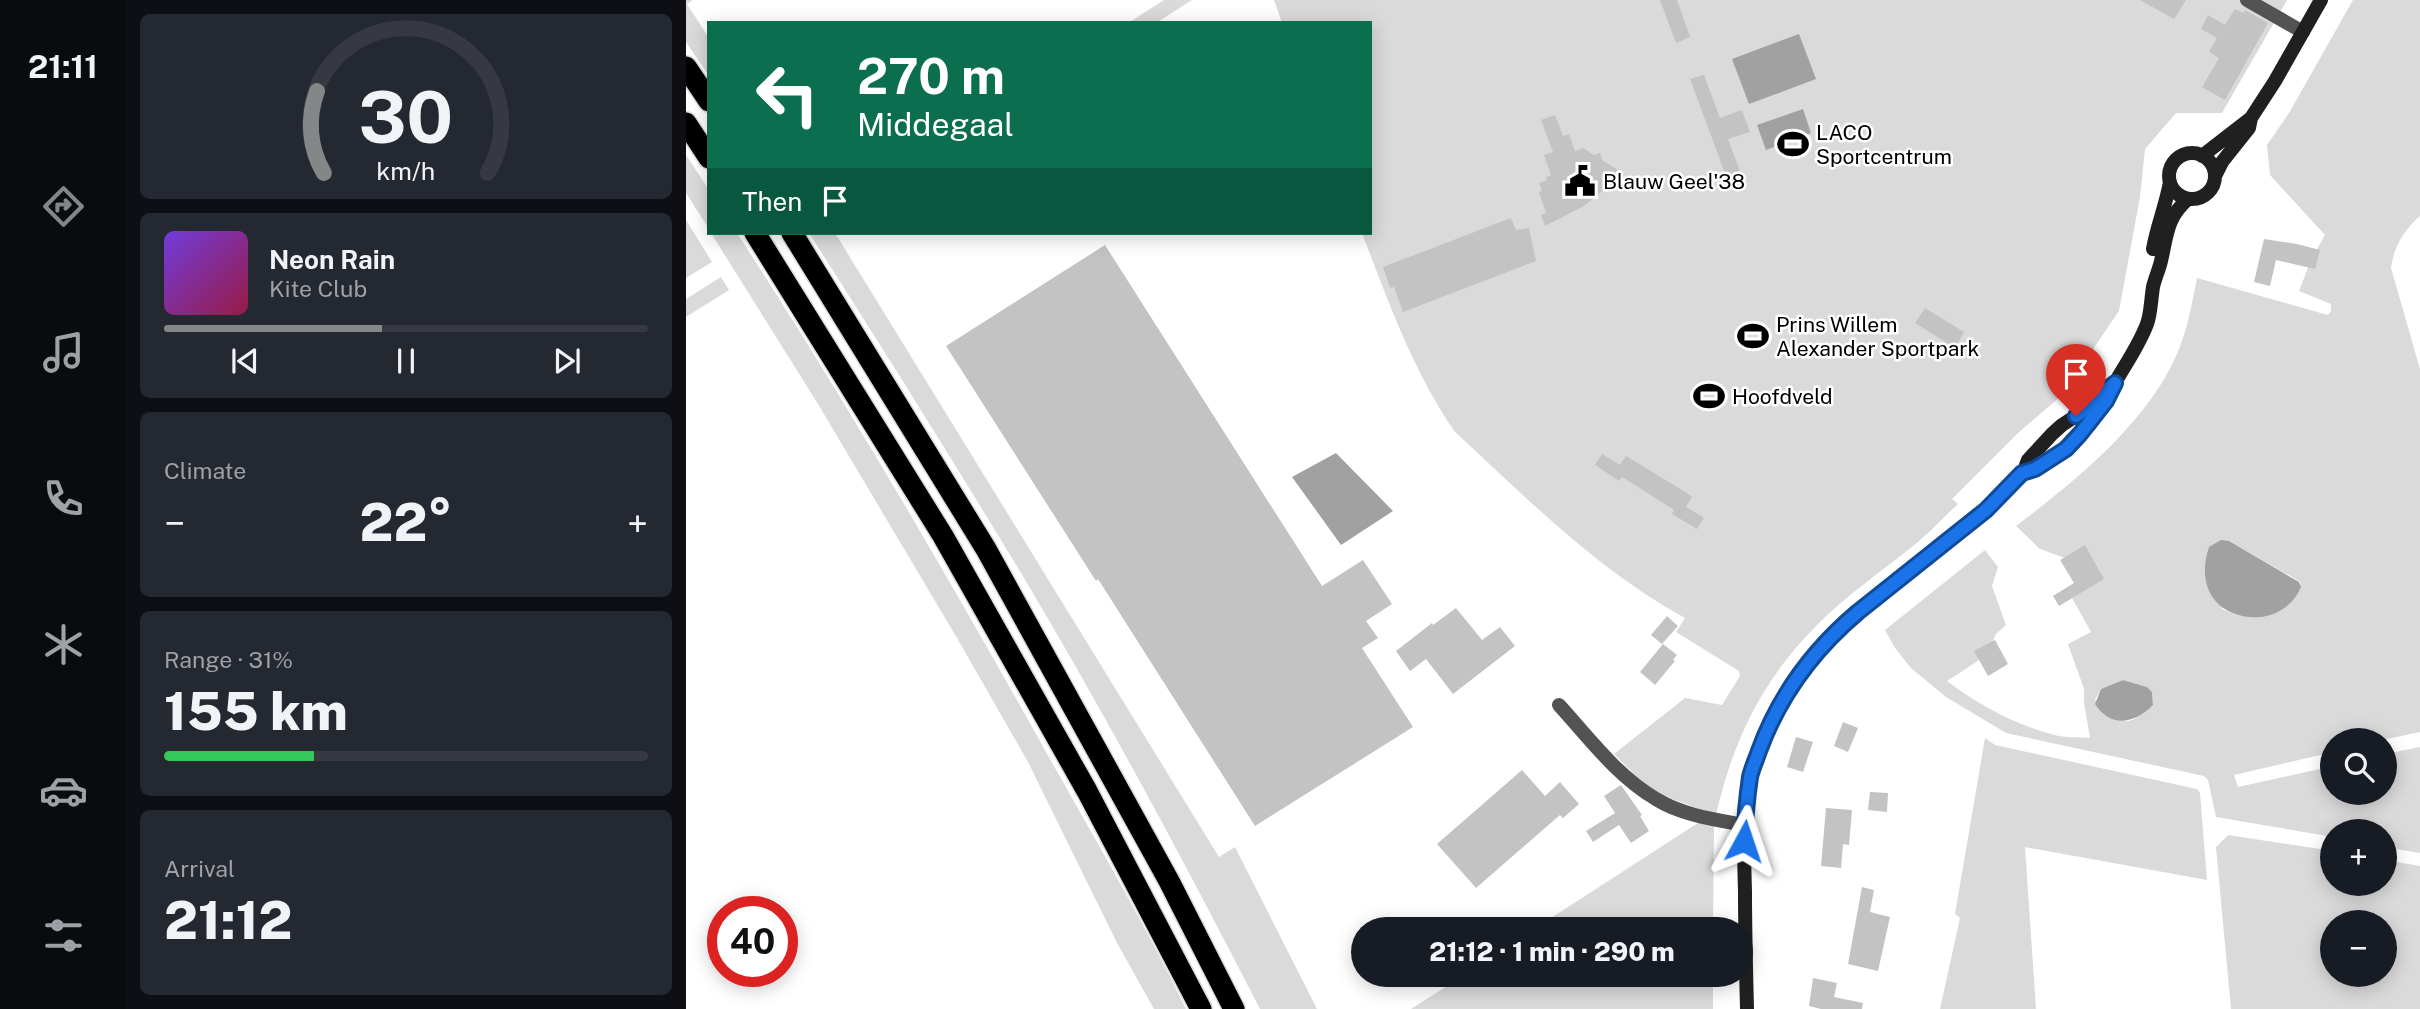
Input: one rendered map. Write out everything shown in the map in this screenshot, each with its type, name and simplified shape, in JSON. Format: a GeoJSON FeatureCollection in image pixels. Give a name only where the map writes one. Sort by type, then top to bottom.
{"type":"FeatureCollection","features":[{"type":"Feature","properties":{"kind":"highway"},"geometry":{"type":"LineString","coordinates":[[686,67],[707,98]]}},
{"type":"Feature","properties":{"kind":"highway"},"geometry":{"type":"LineString","coordinates":[[686,123],[707,155]]}},
{"type":"Feature","properties":{"kind":"highway"},"geometry":{"type":"LineString","coordinates":[[756,235],[943,536],[1087,791],[1201,1009]]}},
{"type":"Feature","properties":{"kind":"highway"},"geometry":{"type":"LineString","coordinates":[[793,235],[986,549],[1169,881],[1234,1009]]}},
{"type":"Feature","properties":{"kind":"street"},"geometry":{"type":"LineString","coordinates":[[2247,0],[2303,33]]}},
{"type":"Feature","properties":{"kind":"street"},"geometry":{"type":"LineString","coordinates":[[2202,156],[2251,118],[2321,0]]}},
{"type":"Feature","properties":{"kind":"street"},"geometry":{"type":"LineString","coordinates":[[2170,182],[2177,193],[2188,199],[2200,198],[2209,192],[2222,162],[2249,128],[2251,118]]}},
{"type":"Feature","properties":{"kind":"street"},"geometry":{"type":"LineString","coordinates":[[2155,276],[2152,261],[2170,182],[2170,169],[2178,158],[2190,153],[2209,160],[2215,176]]}},
{"type":"Feature","properties":{"kind":"street"},"geometry":{"type":"LineString","coordinates":[[1747,1009],[1745,825],[1751,774],[1765,734],[1786,692],[1837,629],[1986,510],[2022,473],[2028,460],[2052,434],[2091,407],[2100,395],[2115,383],[2131,358],[2147,323],[2163,242],[2174,216],[2188,199]]}},
{"type":"Feature","properties":{"kind":"street"},"geometry":{"type":"LineString","coordinates":[[1559,705],[1616,768],[1657,800],[1692,813],[1745,825]]}},
{"type":"Feature","properties":{"kind":"shaded area"},"geometry":{"type":"Polygon","coordinates":[[[686,0],[693,0],[687,4],[707,35],[707,73],[686,42],[686,0]]]}},
{"type":"Feature","properties":{"kind":"shaded area"},"geometry":{"type":"Polygon","coordinates":[[[1164,0],[1192,0],[1159,21],[1131,21],[1164,0]]]}},
{"type":"Feature","properties":{"kind":"shaded area","name":"Prins Willem Alexander Sportpark"},"geometry":{"type":"Polygon","coordinates":[[[1274,0],[2287,0],[2222,113],[2176,113],[2145,149],[2140,197],[2119,311],[2061,396],[2018,433],[1952,499],[1958,504],[1929,532],[1839,604],[1796,648],[1764,691],[1752,714],[1731,762],[1716,815],[1661,795],[1644,784],[1614,754],[1685,698],[1722,705],[1740,676],[1739,671],[1676,632],[1685,618],[1653,599],[1593,556],[1455,432],[1414,360],[1363,235],[1372,235],[1372,21],[1281,21],[1274,0]]]}},
{"type":"Feature","properties":{"kind":"shaded area"},"geometry":{"type":"Polygon","coordinates":[[[2353,0],[2420,0],[2420,216],[2401,239],[2391,268],[2420,369],[2420,732],[2397,737],[2397,728],[2320,728],[2320,755],[2234,775],[2238,787],[2320,769],[2320,805],[2397,805],[2397,752],[2420,747],[2420,853],[2397,849],[2397,819],[2320,819],[2320,835],[2216,817],[2208,780],[2204,776],[2006,733],[1946,697],[1911,668],[1885,630],[1985,550],[1998,567],[1992,586],[2006,625],[1996,634],[1987,655],[1947,681],[1983,705],[2023,725],[2065,737],[2090,738],[2084,689],[2068,644],[2091,632],[2072,598],[2080,592],[2065,558],[2040,549],[2016,526],[2084,471],[2146,405],[2163,381],[2180,347],[2197,278],[2328,315],[2331,311],[2331,304],[2299,291],[2311,260],[2325,235],[2270,175],[2267,145],[2289,113],[2353,0]],[[2229,541],[2222,609],[2236,615],[2253,617],[2301,584],[2229,541]],[[2123,680],[2101,689],[2095,700],[2117,719],[2129,721],[2153,705],[2152,692],[2147,687],[2123,680]]]}},
{"type":"Feature","properties":{"kind":"shaded area"},"geometry":{"type":"Polygon","coordinates":[[[1799,34],[1816,79],[1749,104],[1732,59],[1799,34]]]}},
{"type":"Feature","properties":{"kind":"shaded area"},"geometry":{"type":"Polygon","coordinates":[[[1803,109],[1811,133],[1766,150],[1757,125],[1803,109]]]}},
{"type":"Feature","properties":{"kind":"shaded area"},"geometry":{"type":"Polygon","coordinates":[[[686,155],[707,187],[707,226],[686,193],[686,155]]]}},
{"type":"Feature","properties":{"kind":"shaded area"},"geometry":{"type":"Polygon","coordinates":[[[686,220],[712,262],[686,278],[686,220]]]}},
{"type":"Feature","properties":{"kind":"shaded area"},"geometry":{"type":"Polygon","coordinates":[[[712,235],[738,235],[814,354],[996,662],[1130,901],[1186,1009],[1154,1009],[1117,943],[1028,762],[818,404],[712,235]]]}},
{"type":"Feature","properties":{"kind":"shaded area"},"geometry":{"type":"Polygon","coordinates":[[[810,235],[836,235],[1219,857],[1235,847],[1317,1009],[1260,1009],[1086,684],[944,448],[810,235]]]}},
{"type":"Feature","properties":{"kind":"shaded area"},"geometry":{"type":"Polygon","coordinates":[[[721,277],[729,290],[686,317],[686,299],[721,277]]]}},
{"type":"Feature","properties":{"kind":"shaded area"},"geometry":{"type":"Polygon","coordinates":[[[1336,453],[1393,511],[1341,545],[1292,477],[1336,453]]]}},
{"type":"Feature","properties":{"kind":"shaded area"},"geometry":{"type":"Polygon","coordinates":[[[2221,540],[2229,541],[2299,582],[2301,587],[2290,603],[2274,613],[2256,617],[2238,615],[2222,607],[2210,593],[2205,573],[2209,547],[2221,540]]]}},
{"type":"Feature","properties":{"kind":"shaded area"},"geometry":{"type":"Polygon","coordinates":[[[2123,680],[2147,687],[2152,692],[2153,705],[2138,716],[2123,721],[2108,717],[2095,704],[2101,689],[2123,680]]]}},
{"type":"Feature","properties":{"kind":"shaded area"},"geometry":{"type":"Polygon","coordinates":[[[1985,738],[1995,745],[2197,789],[2200,793],[2207,880],[2025,847],[2036,1009],[1940,1009],[1960,918],[1955,914],[1985,738]]]}},
{"type":"Feature","properties":{"kind":"shaded area"},"geometry":{"type":"Polygon","coordinates":[[[1701,821],[1714,825],[1713,917],[1553,917],[1701,821]]]}},
{"type":"Feature","properties":{"kind":"shaded area"},"geometry":{"type":"Polygon","coordinates":[[[2228,835],[2320,849],[2320,896],[2397,896],[2397,862],[2420,866],[2420,1009],[2231,1009],[2216,847],[2228,835]]]}},
{"type":"Feature","properties":{"kind":"shaded area"},"geometry":{"type":"Polygon","coordinates":[[[1445,987],[1713,987],[1713,1009],[1411,1009],[1445,987]]]}},
{"type":"Feature","properties":{"kind":"building"},"geometry":{"type":"Polygon","coordinates":[[[1660,0],[1677,0],[1690,37],[1676,43],[1660,0]]]}},
{"type":"Feature","properties":{"kind":"building"},"geometry":{"type":"Polygon","coordinates":[[[2140,0],[2186,0],[2174,19],[2140,0]]]}},
{"type":"Feature","properties":{"kind":"building"},"geometry":{"type":"Polygon","coordinates":[[[2235,9],[2244,13],[2245,10],[2268,23],[2225,100],[2202,87],[2219,58],[2209,52],[2217,38],[2201,29],[2208,15],[2225,25],[2235,9]]]}},
{"type":"Feature","properties":{"kind":"building"},"geometry":{"type":"Polygon","coordinates":[[[1704,75],[1720,118],[1742,110],[1750,132],[1728,139],[1740,171],[1726,176],[1690,79],[1704,75]]]}},
{"type":"Feature","properties":{"kind":"building"},"geometry":{"type":"Polygon","coordinates":[[[1555,115],[1563,136],[1569,134],[1575,151],[1583,148],[1594,155],[1600,153],[1602,160],[1618,170],[1601,192],[1584,206],[1545,226],[1541,215],[1546,213],[1539,183],[1551,175],[1544,155],[1553,152],[1541,120],[1555,115]]]}},
{"type":"Feature","properties":{"kind":"building"},"geometry":{"type":"Polygon","coordinates":[[[1511,218],[1516,230],[1529,228],[1536,261],[1403,312],[1394,287],[1390,288],[1383,267],[1511,218]]]}},
{"type":"Feature","properties":{"kind":"building"},"geometry":{"type":"Polygon","coordinates":[[[2264,239],[2320,250],[2315,269],[2276,260],[2270,286],[2254,282],[2264,239]]]}},
{"type":"Feature","properties":{"kind":"building"},"geometry":{"type":"Polygon","coordinates":[[[1105,245],[1322,586],[1363,560],[1392,604],[1366,621],[1378,638],[1362,648],[1413,727],[1255,826],[946,346],[1105,245]]]}},
{"type":"Feature","properties":{"kind":"building"},"geometry":{"type":"Polygon","coordinates":[[[1925,308],[1964,332],[1955,348],[1915,323],[1925,308]]]}},
{"type":"Feature","properties":{"kind":"building"},"geometry":{"type":"Polygon","coordinates":[[[1602,454],[1620,465],[1626,456],[1687,493],[1692,497],[1686,507],[1704,518],[1697,529],[1672,514],[1674,510],[1646,492],[1622,477],[1619,481],[1595,465],[1602,454]]]}},
{"type":"Feature","properties":{"kind":"building"},"geometry":{"type":"Polygon","coordinates":[[[2085,545],[2104,579],[2059,606],[2053,596],[2074,583],[2060,560],[2085,545]]]}},
{"type":"Feature","properties":{"kind":"building"},"geometry":{"type":"Polygon","coordinates":[[[1456,608],[1482,640],[1500,627],[1515,646],[1453,694],[1426,659],[1410,671],[1396,651],[1456,608]]]}},
{"type":"Feature","properties":{"kind":"building"},"geometry":{"type":"Polygon","coordinates":[[[1667,616],[1678,626],[1662,644],[1651,635],[1667,616]]]}},
{"type":"Feature","properties":{"kind":"building"},"geometry":{"type":"Polygon","coordinates":[[[1995,640],[2008,664],[1988,676],[1974,651],[1995,640]]]}},
{"type":"Feature","properties":{"kind":"building"},"geometry":{"type":"Polygon","coordinates":[[[1663,644],[1677,655],[1655,685],[1640,672],[1663,644]]]}},
{"type":"Feature","properties":{"kind":"building"},"geometry":{"type":"Polygon","coordinates":[[[1843,722],[1858,728],[1848,752],[1834,746],[1843,722]]]}},
{"type":"Feature","properties":{"kind":"building"},"geometry":{"type":"Polygon","coordinates":[[[1796,737],[1813,742],[1803,772],[1787,767],[1796,737]]]}},
{"type":"Feature","properties":{"kind":"building"},"geometry":{"type":"Polygon","coordinates":[[[1522,770],[1545,796],[1560,782],[1579,804],[1563,818],[1560,815],[1476,888],[1437,844],[1522,770]]]}},
{"type":"Feature","properties":{"kind":"building"},"geometry":{"type":"Polygon","coordinates":[[[1621,785],[1642,815],[1640,816],[1649,831],[1631,843],[1619,825],[1593,842],[1586,831],[1615,813],[1604,796],[1621,785]]]}},
{"type":"Feature","properties":{"kind":"building"},"geometry":{"type":"Polygon","coordinates":[[[1870,792],[1888,793],[1887,812],[1868,810],[1870,792]]]}},
{"type":"Feature","properties":{"kind":"building"},"geometry":{"type":"Polygon","coordinates":[[[1826,808],[1852,810],[1849,845],[1843,844],[1841,868],[1821,866],[1826,808]]]}},
{"type":"Feature","properties":{"kind":"building"},"geometry":{"type":"Polygon","coordinates":[[[1862,887],[1874,890],[1870,912],[1890,917],[1878,971],[1848,964],[1862,887]]]}},
{"type":"Feature","properties":{"kind":"building"},"geometry":{"type":"Polygon","coordinates":[[[1813,978],[1837,983],[1834,997],[1863,1003],[1862,1009],[1821,1009],[1809,1006],[1813,978]]]}},
{"type":"Feature","properties":{"kind":"place","name":"LACO Sportcentrum"},"geometry":{"type":"Point","coordinates":[1793,144]}},
{"type":"Feature","properties":{"kind":"place","name":"Blauw Geel'38"},"geometry":{"type":"Point","coordinates":[1580,181]}},
{"type":"Feature","properties":{"kind":"place","name":"Prins Willem Alexander Sportpark"},"geometry":{"type":"Point","coordinates":[1753,336]}},
{"type":"Feature","properties":{"kind":"place","name":"Hoofdveld"},"geometry":{"type":"Point","coordinates":[1709,396]}},
{"type":"Feature","properties":{"kind":"route"},"geometry":{"type":"LineString","coordinates":[[1744,841],[1751,774],[1765,734],[1786,692],[1816,652],[1837,629],[1986,510],[2022,473],[2035,469],[2066,449],[2106,401],[2115,383],[2100,395],[2091,407],[2076,416]]}}]}
